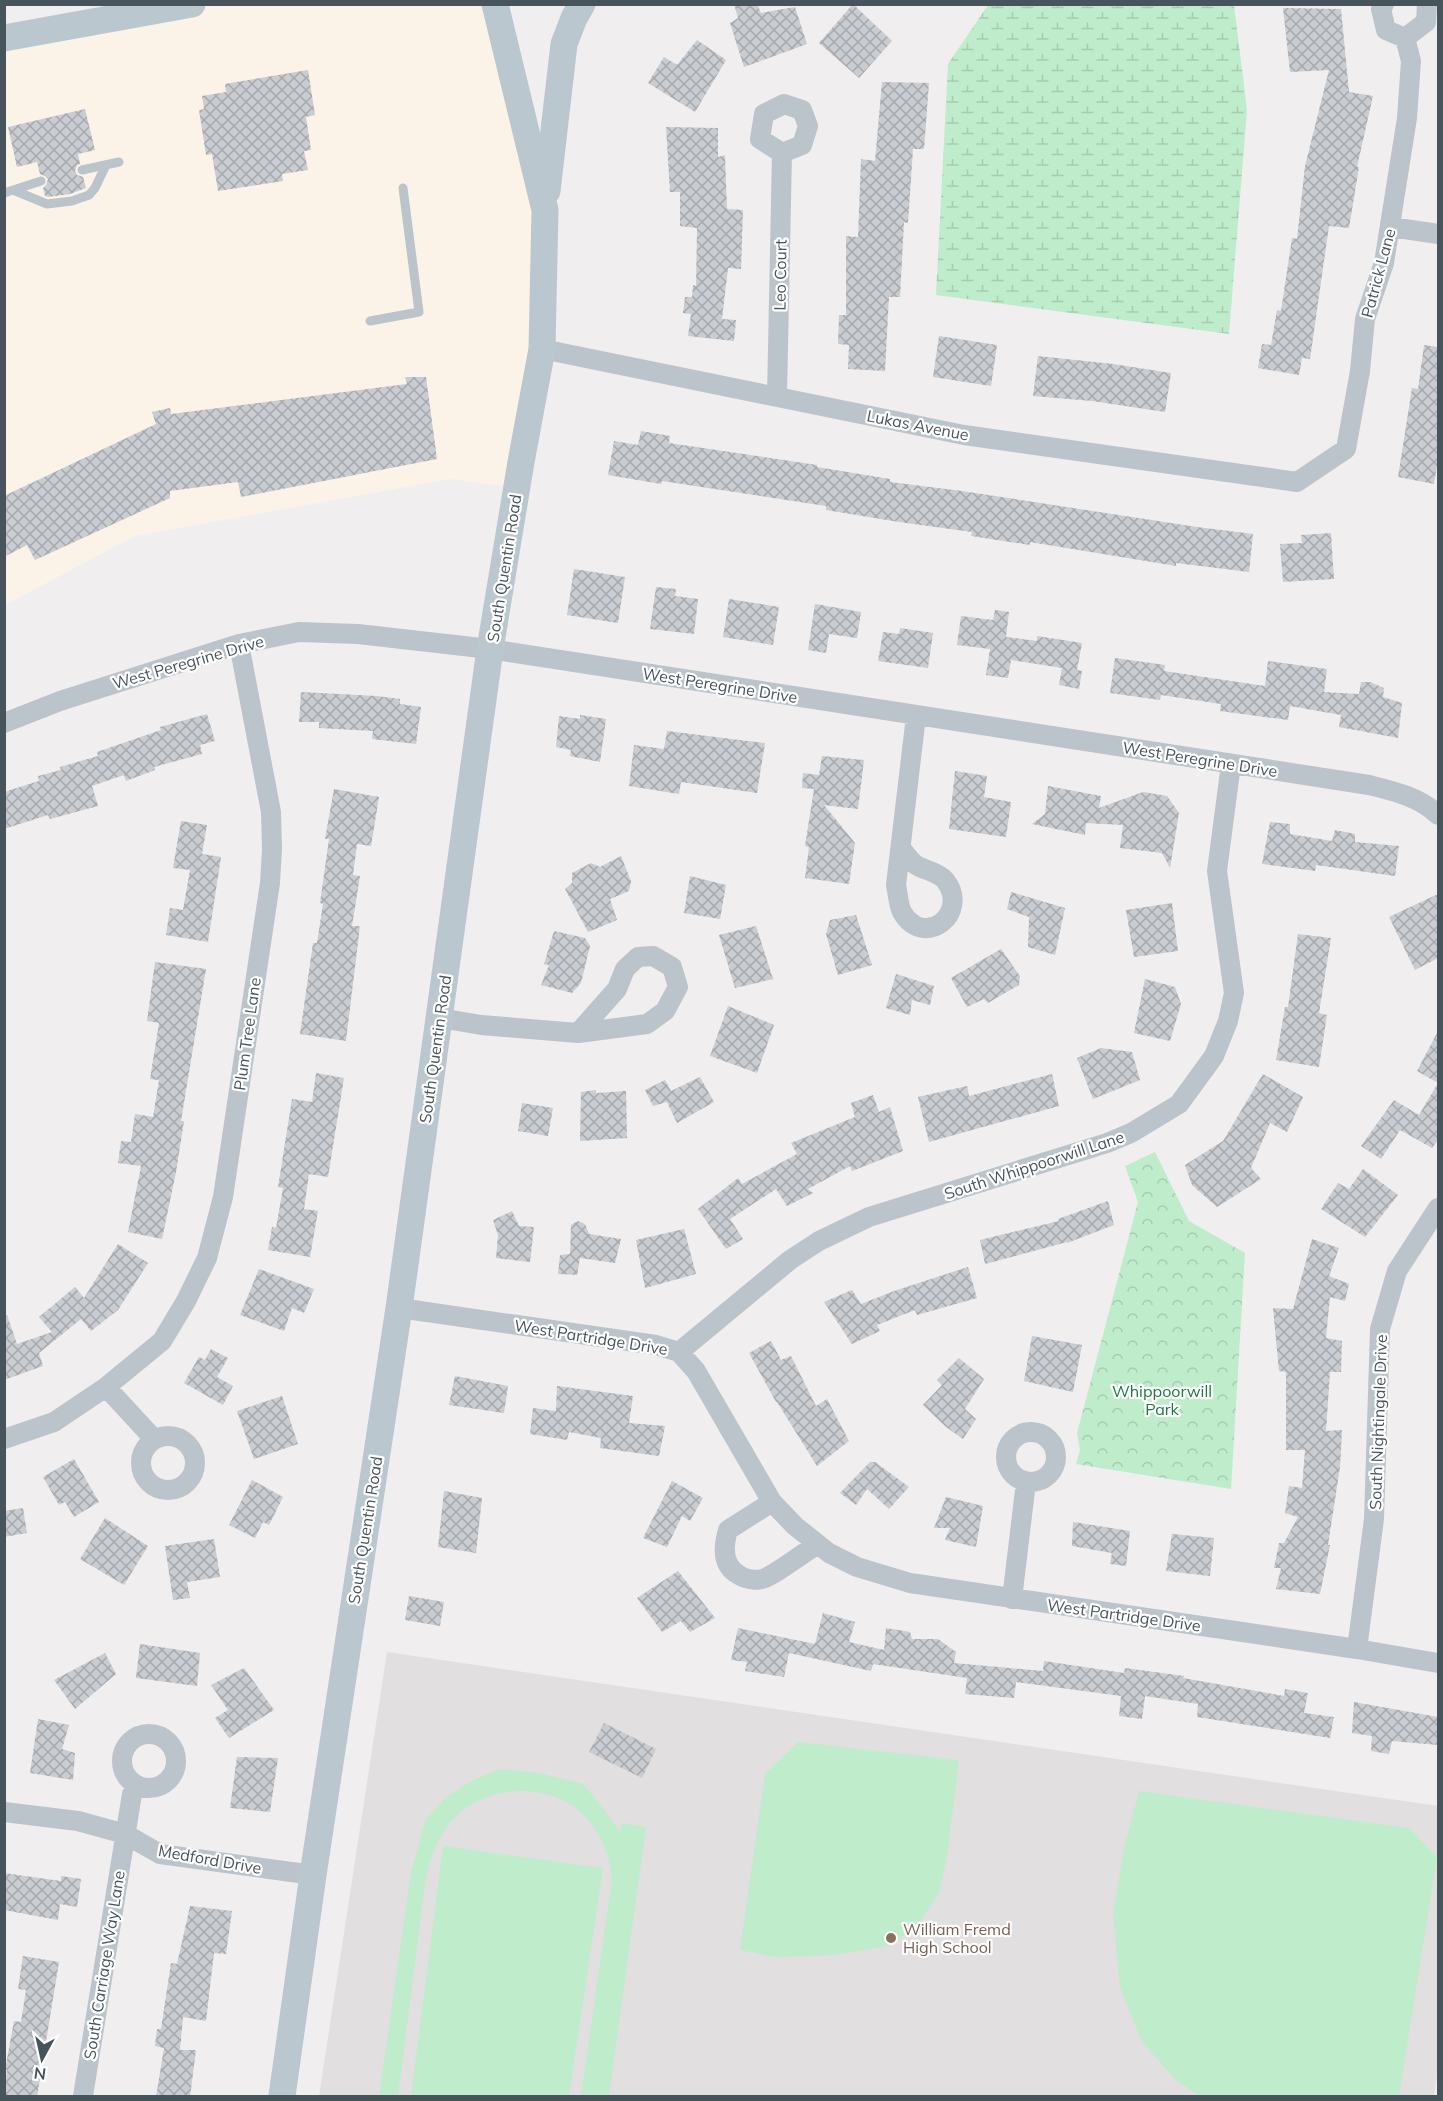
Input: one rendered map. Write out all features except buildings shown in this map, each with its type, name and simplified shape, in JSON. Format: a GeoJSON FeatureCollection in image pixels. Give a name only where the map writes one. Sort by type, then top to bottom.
{"type":"FeatureCollection","features":[{"type":"Feature","properties":{"kind":"main road"},"geometry":{"type":"LineString","coordinates":[[4,38],[192,4]]}},
{"type":"Feature","properties":{"kind":"main road","name":"South Quentin Road"},"geometry":{"type":"LineString","coordinates":[[282,2097],[313,1875],[399,1308],[490,649],[542,349],[545,210],[495,4]]}},
{"type":"Feature","properties":{"kind":"main road"},"geometry":{"type":"LineString","coordinates":[[545,210],[564,44],[582,4]]}},
{"type":"Feature","properties":{"kind":"street"},"geometry":{"type":"LineString","coordinates":[[1384,4],[1381,9],[1386,30],[1405,38],[1426,22],[1427,4]]}},
{"type":"Feature","properties":{"kind":"street","name":"Patrick Lane"},"geometry":{"type":"LineString","coordinates":[[1297,482],[1346,449],[1360,371],[1365,319],[1384,262],[1391,226],[1408,107],[1411,62],[1405,38]]}},
{"type":"Feature","properties":{"kind":"street","name":"Leo Court"},"geometry":{"type":"LineString","coordinates":[[777,396],[782,153]]}},
{"type":"Feature","properties":{"kind":"street"},"geometry":{"type":"LineString","coordinates":[[1391,226],[1438,234]]}},
{"type":"Feature","properties":{"kind":"street","name":"Lukas Avenue"},"geometry":{"type":"LineString","coordinates":[[542,349],[964,435],[1297,482]]}},
{"type":"Feature","properties":{"kind":"street","name":"West Peregrine Drive"},"geometry":{"type":"LineString","coordinates":[[4,723],[60,701],[239,644],[299,632],[358,634],[490,649],[1370,785],[1405,795],[1434,810],[1438,815]]}},
{"type":"Feature","properties":{"kind":"street","name":"Plum Tree Lane"},"geometry":{"type":"LineString","coordinates":[[4,1439],[54,1422],[106,1387],[162,1341],[186,1301],[207,1258],[224,1197],[270,882],[272,849],[272,812],[239,644]]}},
{"type":"Feature","properties":{"kind":"street"},"geometry":{"type":"LineString","coordinates":[[901,848],[916,716]]}},
{"type":"Feature","properties":{"kind":"street","name":"South Whippoorwill Lane"},"geometry":{"type":"LineString","coordinates":[[679,1352],[790,1260],[819,1241],[869,1217],[1107,1143],[1131,1133],[1179,1104],[1214,1056],[1228,1021],[1234,993],[1217,871],[1231,764]]}},
{"type":"Feature","properties":{"kind":"street"},"geometry":{"type":"LineString","coordinates":[[440,1018],[482,1025],[578,1033],[647,1024],[665,1011],[678,987],[672,967],[652,956],[638,957],[625,969],[617,988],[578,1033]]}},
{"type":"Feature","properties":{"kind":"street","name":"South Nightingale Drive"},"geometry":{"type":"LineString","coordinates":[[1357,1649],[1374,1519],[1380,1329],[1397,1271],[1438,1208]]}},
{"type":"Feature","properties":{"kind":"street","name":"West Partridge Drive"},"geometry":{"type":"LineString","coordinates":[[399,1308],[657,1345],[679,1352],[696,1371],[772,1502],[795,1526],[829,1553],[857,1567],[910,1583],[1438,1663]]}},
{"type":"Feature","properties":{"kind":"street"},"geometry":{"type":"LineString","coordinates":[[106,1387],[154,1439]]}},
{"type":"Feature","properties":{"kind":"street"},"geometry":{"type":"LineString","coordinates":[[1012,1599],[1026,1482]]}},
{"type":"Feature","properties":{"kind":"street"},"geometry":{"type":"LineString","coordinates":[[772,1502],[728,1530],[724,1544],[726,1561],[731,1571],[746,1579],[762,1580],[818,1544]]}},
{"type":"Feature","properties":{"kind":"street","name":"South Carriage Way Lane"},"geometry":{"type":"LineString","coordinates":[[83,2097],[125,1834],[132,1794],[137,1785]]}},
{"type":"Feature","properties":{"kind":"street","name":"Medford Drive"},"geometry":{"type":"LineString","coordinates":[[4,1812],[78,1821],[125,1834],[160,1854],[313,1875]]}},
{"type":"Feature","properties":{"kind":"lane"},"geometry":{"type":"LineString","coordinates":[[82,170],[119,162]]}},
{"type":"Feature","properties":{"kind":"lane"},"geometry":{"type":"LineString","coordinates":[[9,192],[47,204],[72,201],[89,195],[106,165]]}},
{"type":"Feature","properties":{"kind":"lane"},"geometry":{"type":"LineString","coordinates":[[9,192],[41,181]]}},
{"type":"Feature","properties":{"kind":"lane"},"geometry":{"type":"LineString","coordinates":[[370,321],[419,312],[403,188]]}},
{"type":"Feature","properties":{"kind":"shaded area"},"geometry":{"type":"Polygon","coordinates":[[[191,5],[495,5],[545,210],[517,488],[450,479],[135,536],[5,605],[5,38],[191,5]]]}},
{"type":"Feature","properties":{"kind":"shaded area","name":"William Fremd High School"},"geometry":{"type":"Polygon","coordinates":[[[387,1652],[1438,1806],[1438,2070],[1434,2096],[319,2096],[387,1652]]]}},
{"type":"Feature","properties":{"kind":"green space"},"geometry":{"type":"Polygon","coordinates":[[[988,5],[1234,5],[1247,110],[1229,334],[936,295],[948,64],[988,5]]]}},
{"type":"Feature","properties":{"kind":"green space","name":"Whippoorwill Park"},"geometry":{"type":"Polygon","coordinates":[[[1155,1152],[1189,1221],[1245,1253],[1231,1489],[1076,1464],[1080,1450],[1077,1433],[1138,1202],[1125,1166],[1155,1152]]]}},
{"type":"Feature","properties":{"kind":"green space"},"geometry":{"type":"Polygon","coordinates":[[[798,1742],[959,1760],[947,1856],[939,1893],[919,1923],[892,1945],[837,1955],[775,1957],[740,1950],[765,1774],[798,1742]]]}},
{"type":"Feature","properties":{"kind":"green space"},"geometry":{"type":"Polygon","coordinates":[[[500,1769],[539,1773],[583,1784],[620,1832],[622,1823],[646,1827],[609,2096],[581,2096],[612,1879],[607,1857],[596,1829],[578,1809],[544,1794],[524,1791],[505,1792],[470,1805],[455,1817],[439,1840],[425,1883],[398,2096],[379,2096],[411,1872],[425,1821],[445,1798],[473,1780],[500,1769]]]}},
{"type":"Feature","properties":{"kind":"green space"},"geometry":{"type":"Polygon","coordinates":[[[1139,1791],[1409,1828],[1437,1857],[1399,2096],[1200,2096],[1177,2081],[1142,2042],[1120,1987],[1113,1914],[1124,1848],[1139,1791]]]}},
{"type":"Feature","properties":{"kind":"green space"},"geometry":{"type":"Polygon","coordinates":[[[443,1846],[603,1868],[569,2096],[411,2096],[443,1846]]]}},
{"type":"Feature","properties":{"kind":"place","name":"William Fremd High School"},"geometry":{"type":"Point","coordinates":[891,1938]}}]}
